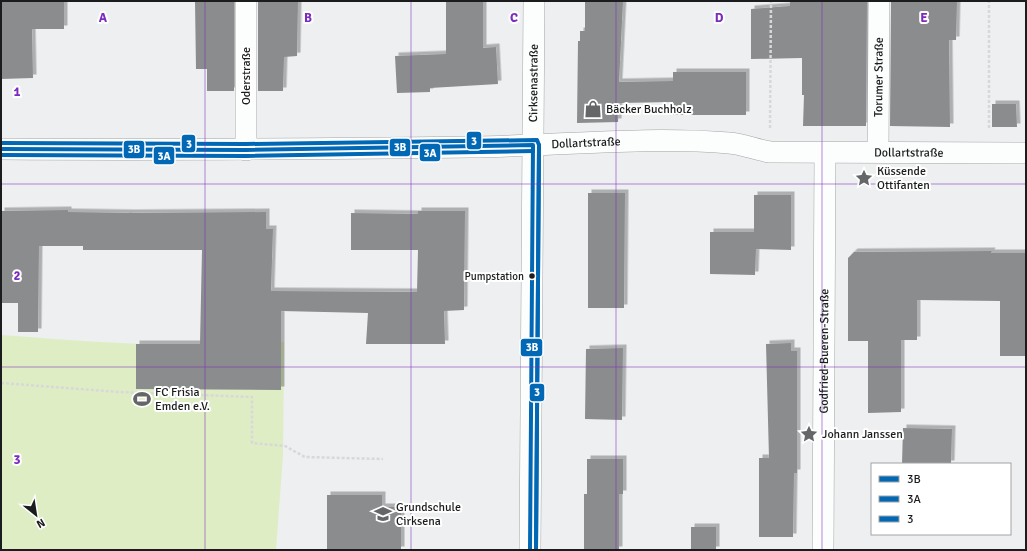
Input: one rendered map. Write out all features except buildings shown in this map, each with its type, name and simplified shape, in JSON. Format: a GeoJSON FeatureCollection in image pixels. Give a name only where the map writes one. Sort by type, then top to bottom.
{"type":"FeatureCollection","features":[{"type":"Feature","properties":{"kind":"street","name":"Oderstraße"},"geometry":{"type":"LineString","coordinates":[[246,1],[246,150]]}},
{"type":"Feature","properties":{"kind":"street","name":"Cirksenastraße"},"geometry":{"type":"LineString","coordinates":[[530,550],[534,1]]}},
{"type":"Feature","properties":{"kind":"street","name":"Torumer Straße"},"geometry":{"type":"LineString","coordinates":[[878,152],[879,1]]}},
{"type":"Feature","properties":{"kind":"street","name":"Dollartstraße"},"geometry":{"type":"LineString","coordinates":[[1,149],[246,150],[488,147],[598,142],[708,142],[737,144],[770,152],[1026,153]]}},
{"type":"Feature","properties":{"kind":"street","name":"Godfried-Bueren-Straße"},"geometry":{"type":"LineString","coordinates":[[823,550],[825,152]]}},
{"type":"Feature","properties":{"kind":"path"},"geometry":{"type":"LineString","coordinates":[[770,152],[771,1]]}},
{"type":"Feature","properties":{"kind":"path"},"geometry":{"type":"LineString","coordinates":[[989,1],[989,153]]}},
{"type":"Feature","properties":{"kind":"path"},"geometry":{"type":"LineString","coordinates":[[1,383],[120,392],[252,397],[252,443],[285,446],[306,457],[383,459]]}},
{"type":"Feature","properties":{"kind":"green space","name":"FC Frisia Emden e.V."},"geometry":{"type":"Polygon","coordinates":[[[1,335],[178,345],[284,342],[283,454],[276,550],[1,550],[1,335]]]}},
{"type":"Feature","properties":{"kind":"transit line","name":"3"},"geometry":{"type":"LineString","coordinates":[[1,143],[246,144],[537,140],[539,145],[536,550]]}},
{"type":"Feature","properties":{"kind":"transit line","name":"3B"},"geometry":{"type":"LineString","coordinates":[[1,149],[246,150],[533,145]]}},
{"type":"Feature","properties":{"kind":"transit line","name":"3B"},"geometry":{"type":"LineString","coordinates":[[530,550],[533,145]]}},
{"type":"Feature","properties":{"kind":"transit line","name":"3A"},"geometry":{"type":"LineString","coordinates":[[536,550],[539,145]]}},
{"type":"Feature","properties":{"kind":"transit line","name":"3A"},"geometry":{"type":"LineString","coordinates":[[1,155],[246,156],[533,151]]}},
{"type":"Feature","properties":{"kind":"place","name":"Bäcker Buchholz"},"geometry":{"type":"Point","coordinates":[593,109]}},
{"type":"Feature","properties":{"kind":"place","name":"Küssende Ottifanten"},"geometry":{"type":"Point","coordinates":[864,178]}},
{"type":"Feature","properties":{"kind":"place","name":"Pumpstation"},"geometry":{"type":"Point","coordinates":[532,276]}},
{"type":"Feature","properties":{"kind":"place","name":"FC Frisia Emden e.V."},"geometry":{"type":"Point","coordinates":[142,399]}},
{"type":"Feature","properties":{"kind":"place","name":"Johann Janssen"},"geometry":{"type":"Point","coordinates":[809,434]}},
{"type":"Feature","properties":{"kind":"place","name":"Grundschule Cirksena"},"geometry":{"type":"Point","coordinates":[383,514]}}]}
